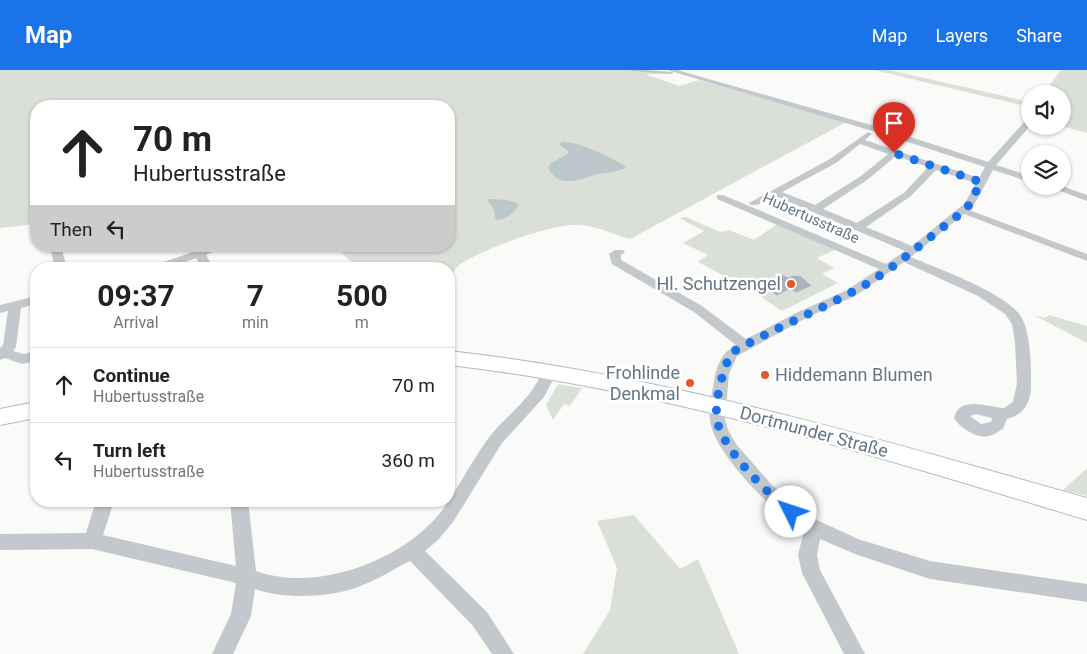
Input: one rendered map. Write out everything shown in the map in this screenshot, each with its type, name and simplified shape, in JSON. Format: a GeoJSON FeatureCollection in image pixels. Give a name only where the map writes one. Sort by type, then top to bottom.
{"type":"FeatureCollection","features":[{"type":"Feature","properties":{"kind":"main road","name":"Dortmunder Straße"},"geometry":{"type":"LineString","coordinates":[[455,359],[619,384],[718,406],[954,470],[1087,509]]}},
{"type":"Feature","properties":{"kind":"main road"},"geometry":{"type":"LineString","coordinates":[[0,417],[30,411]]}},
{"type":"Feature","properties":{"kind":"street"},"geometry":{"type":"LineString","coordinates":[[670,70],[889,133],[1021,176]]}},
{"type":"Feature","properties":{"kind":"street"},"geometry":{"type":"LineString","coordinates":[[1021,131],[990,166],[964,211],[888,270],[851,292],[731,353],[722,374],[717,419],[720,431],[730,448],[777,500],[800,520],[814,528],[855,546],[930,570],[985,576],[1087,593]]}},
{"type":"Feature","properties":{"kind":"street","name":"Hubertusstraße"},"geometry":{"type":"LineString","coordinates":[[754,203],[832,161],[868,134]]}},
{"type":"Feature","properties":{"kind":"street"},"geometry":{"type":"LineString","coordinates":[[859,141],[981,182]]}},
{"type":"Feature","properties":{"kind":"street","name":"Hubertusstraße"},"geometry":{"type":"LineString","coordinates":[[816,209],[864,178],[894,153]]}},
{"type":"Feature","properties":{"kind":"street","name":"Hubertusstraße"},"geometry":{"type":"LineString","coordinates":[[858,227],[908,194],[934,166]]}},
{"type":"Feature","properties":{"kind":"street","name":"Hubertusstraße"},"geometry":{"type":"LineString","coordinates":[[774,192],[858,227],[993,299],[1013,313],[1022,350],[1024,384],[1018,406],[1010,414],[1000,415]]}},
{"type":"Feature","properties":{"kind":"street"},"geometry":{"type":"LineString","coordinates":[[1071,193],[1087,198]]}},
{"type":"Feature","properties":{"kind":"street","name":"Hubertusstraße"},"geometry":{"type":"LineString","coordinates":[[720,197],[888,270]]}},
{"type":"Feature","properties":{"kind":"street"},"geometry":{"type":"LineString","coordinates":[[964,211],[1087,258]]}},
{"type":"Feature","properties":{"kind":"street"},"geometry":{"type":"LineString","coordinates":[[170,262],[193,252]]}},
{"type":"Feature","properties":{"kind":"street"},"geometry":{"type":"LineString","coordinates":[[619,252],[615,254],[616,262],[698,309],[744,345]]}},
{"type":"Feature","properties":{"kind":"street"},"geometry":{"type":"LineString","coordinates":[[0,309],[30,301]]}},
{"type":"Feature","properties":{"kind":"street"},"geometry":{"type":"LineString","coordinates":[[15,305],[9,346],[2,354],[22,358],[30,357]]}},
{"type":"Feature","properties":{"kind":"street"},"geometry":{"type":"LineString","coordinates":[[455,504],[496,439],[539,393],[550,372]]}},
{"type":"Feature","properties":{"kind":"street"},"geometry":{"type":"LineString","coordinates":[[92,541],[103,507]]}},
{"type":"Feature","properties":{"kind":"street"},"geometry":{"type":"LineString","coordinates":[[222,654],[241,616],[247,577],[240,507]]}},
{"type":"Feature","properties":{"kind":"street"},"geometry":{"type":"LineString","coordinates":[[0,542],[92,541],[275,585],[291,587],[319,586],[359,578],[412,550],[431,534],[447,517],[453,507]]}},
{"type":"Feature","properties":{"kind":"street"},"geometry":{"type":"LineString","coordinates":[[814,528],[806,551],[807,562],[811,573],[855,654]]}},
{"type":"Feature","properties":{"kind":"street"},"geometry":{"type":"LineString","coordinates":[[412,550],[480,619],[504,654]]}},
{"type":"Feature","properties":{"kind":"shaded area"},"geometry":{"type":"Polygon","coordinates":[[[0,70],[645,70],[664,72],[668,74],[645,74],[679,86],[699,80],[848,121],[630,239],[589,226],[563,226],[515,239],[482,252],[459,265],[455,271],[455,262],[352,262],[341,252],[455,252],[455,100],[30,100],[30,225],[0,228],[0,70]]]}},
{"type":"Feature","properties":{"kind":"shaded area"},"geometry":{"type":"Polygon","coordinates":[[[874,70],[889,70],[1021,100],[1021,105],[874,70]]]}},
{"type":"Feature","properties":{"kind":"shaded area"},"geometry":{"type":"Polygon","coordinates":[[[1061,70],[1087,70],[1087,133],[1071,129],[1071,85],[1050,85],[1061,70]]]}},
{"type":"Feature","properties":{"kind":"shaded area"},"geometry":{"type":"Polygon","coordinates":[[[562,142],[585,147],[626,167],[617,171],[578,180],[565,181],[559,179],[548,168],[551,163],[568,154],[569,152],[559,144],[562,142]]]}},
{"type":"Feature","properties":{"kind":"shaded area"},"geometry":{"type":"Polygon","coordinates":[[[487,200],[507,200],[519,204],[509,215],[503,219],[496,220],[493,208],[487,200]]]}},
{"type":"Feature","properties":{"kind":"shaded area"},"geometry":{"type":"Polygon","coordinates":[[[686,217],[720,232],[729,230],[754,240],[779,223],[839,248],[817,258],[834,268],[822,274],[838,283],[782,311],[754,292],[698,262],[708,255],[683,243],[704,231],[679,218],[686,217]]]}},
{"type":"Feature","properties":{"kind":"shaded area"},"geometry":{"type":"Polygon","coordinates":[[[1034,315],[1045,318],[1049,315],[1087,326],[1087,343],[1034,315]]]}},
{"type":"Feature","properties":{"kind":"shaded area"},"geometry":{"type":"Polygon","coordinates":[[[558,384],[582,388],[570,406],[564,404],[553,420],[546,405],[558,384]]]}},
{"type":"Feature","properties":{"kind":"shaded area"},"geometry":{"type":"Polygon","coordinates":[[[1087,468],[1087,496],[1063,490],[1087,468]]]}},
{"type":"Feature","properties":{"kind":"shaded area"},"geometry":{"type":"Polygon","coordinates":[[[634,515],[680,569],[698,559],[739,654],[583,654],[610,610],[617,568],[597,521],[634,515]]]}},
{"type":"Feature","properties":{"kind":"building","name":"Hl. Schutzengel"},"geometry":{"type":"Polygon","coordinates":[[[782,274],[788,277],[794,275],[801,276],[812,286],[796,293],[790,289],[777,296],[765,288],[778,282],[772,278],[782,274]]]}},
{"type":"Feature","properties":{"kind":"waterway"},"geometry":{"type":"LineString","coordinates":[[632,70],[672,73]]}},
{"type":"Feature","properties":{"kind":"place","name":"Hl. Schutzengel"},"geometry":{"type":"Point","coordinates":[791,284]}},
{"type":"Feature","properties":{"kind":"place","name":"Hiddemann Blumen"},"geometry":{"type":"Point","coordinates":[765,375]}},
{"type":"Feature","properties":{"kind":"place","name":"Frohlinde Denkmal"},"geometry":{"type":"Point","coordinates":[690,383]}},
{"type":"Feature","properties":{"kind":"route"},"geometry":{"type":"LineString","coordinates":[[791,512],[766,490],[747,469],[730,448],[720,431],[717,419],[722,374],[731,353],[802,315],[851,292],[888,270],[964,211],[981,182],[894,153]]}}]}
